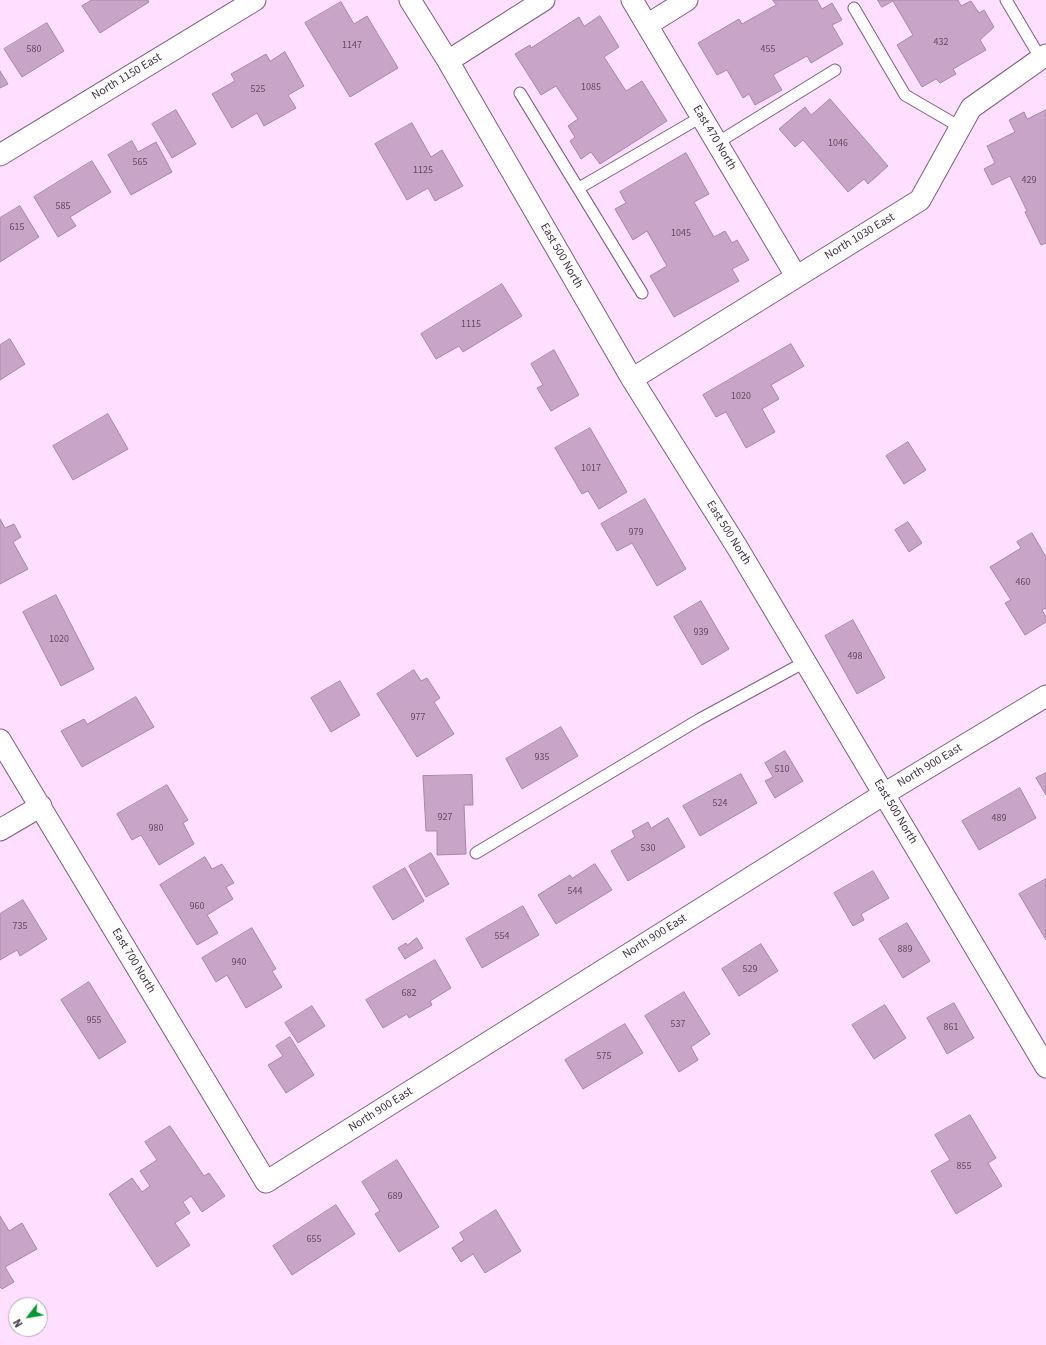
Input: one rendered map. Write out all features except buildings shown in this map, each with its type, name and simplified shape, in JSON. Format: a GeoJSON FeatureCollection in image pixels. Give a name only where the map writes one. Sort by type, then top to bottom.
{"type":"FeatureCollection","features":[{"type":"Feature","properties":{"kind":"street","name":"North 1150 East"},"geometry":{"type":"LineString","coordinates":[[0,155],[255,0]]}},
{"type":"Feature","properties":{"kind":"street","name":"East 500 North"},"geometry":{"type":"LineString","coordinates":[[410,0],[448,61],[632,379],[737,547],[1046,1068]]}},
{"type":"Feature","properties":{"kind":"street"},"geometry":{"type":"LineString","coordinates":[[448,61],[544,0]]}},
{"type":"Feature","properties":{"kind":"street","name":"East 470 North"},"geometry":{"type":"LineString","coordinates":[[632,0],[796,276]]}},
{"type":"Feature","properties":{"kind":"street"},"geometry":{"type":"LineString","coordinates":[[647,25],[687,0]]}},
{"type":"Feature","properties":{"kind":"street","name":"North 1030 East"},"geometry":{"type":"LineString","coordinates":[[632,379],[920,200],[971,108],[1043,57]]}},
{"type":"Feature","properties":{"kind":"street","name":"North 900 East"},"geometry":{"type":"LineString","coordinates":[[266,1182],[884,794],[1046,696]]}},
{"type":"Feature","properties":{"kind":"street","name":"East 700 North"},"geometry":{"type":"LineString","coordinates":[[0,740],[266,1182]]}},
{"type":"Feature","properties":{"kind":"street"},"geometry":{"type":"LineString","coordinates":[[0,830],[41,806]]}},
{"type":"Feature","properties":{"kind":"lane"},"geometry":{"type":"LineString","coordinates":[[1006,0],[1043,57]]}},
{"type":"Feature","properties":{"kind":"lane"},"geometry":{"type":"LineString","coordinates":[[854,8],[905,95],[960,127]]}},
{"type":"Feature","properties":{"kind":"lane"},"geometry":{"type":"LineString","coordinates":[[717,143],[835,70]]}},
{"type":"Feature","properties":{"kind":"lane"},"geometry":{"type":"LineString","coordinates":[[520,93],[642,293]]}},
{"type":"Feature","properties":{"kind":"lane"},"geometry":{"type":"LineString","coordinates":[[579,188],[702,117]]}},
{"type":"Feature","properties":{"kind":"lane"},"geometry":{"type":"LineString","coordinates":[[476,853],[700,719],[805,662]]}}]}
